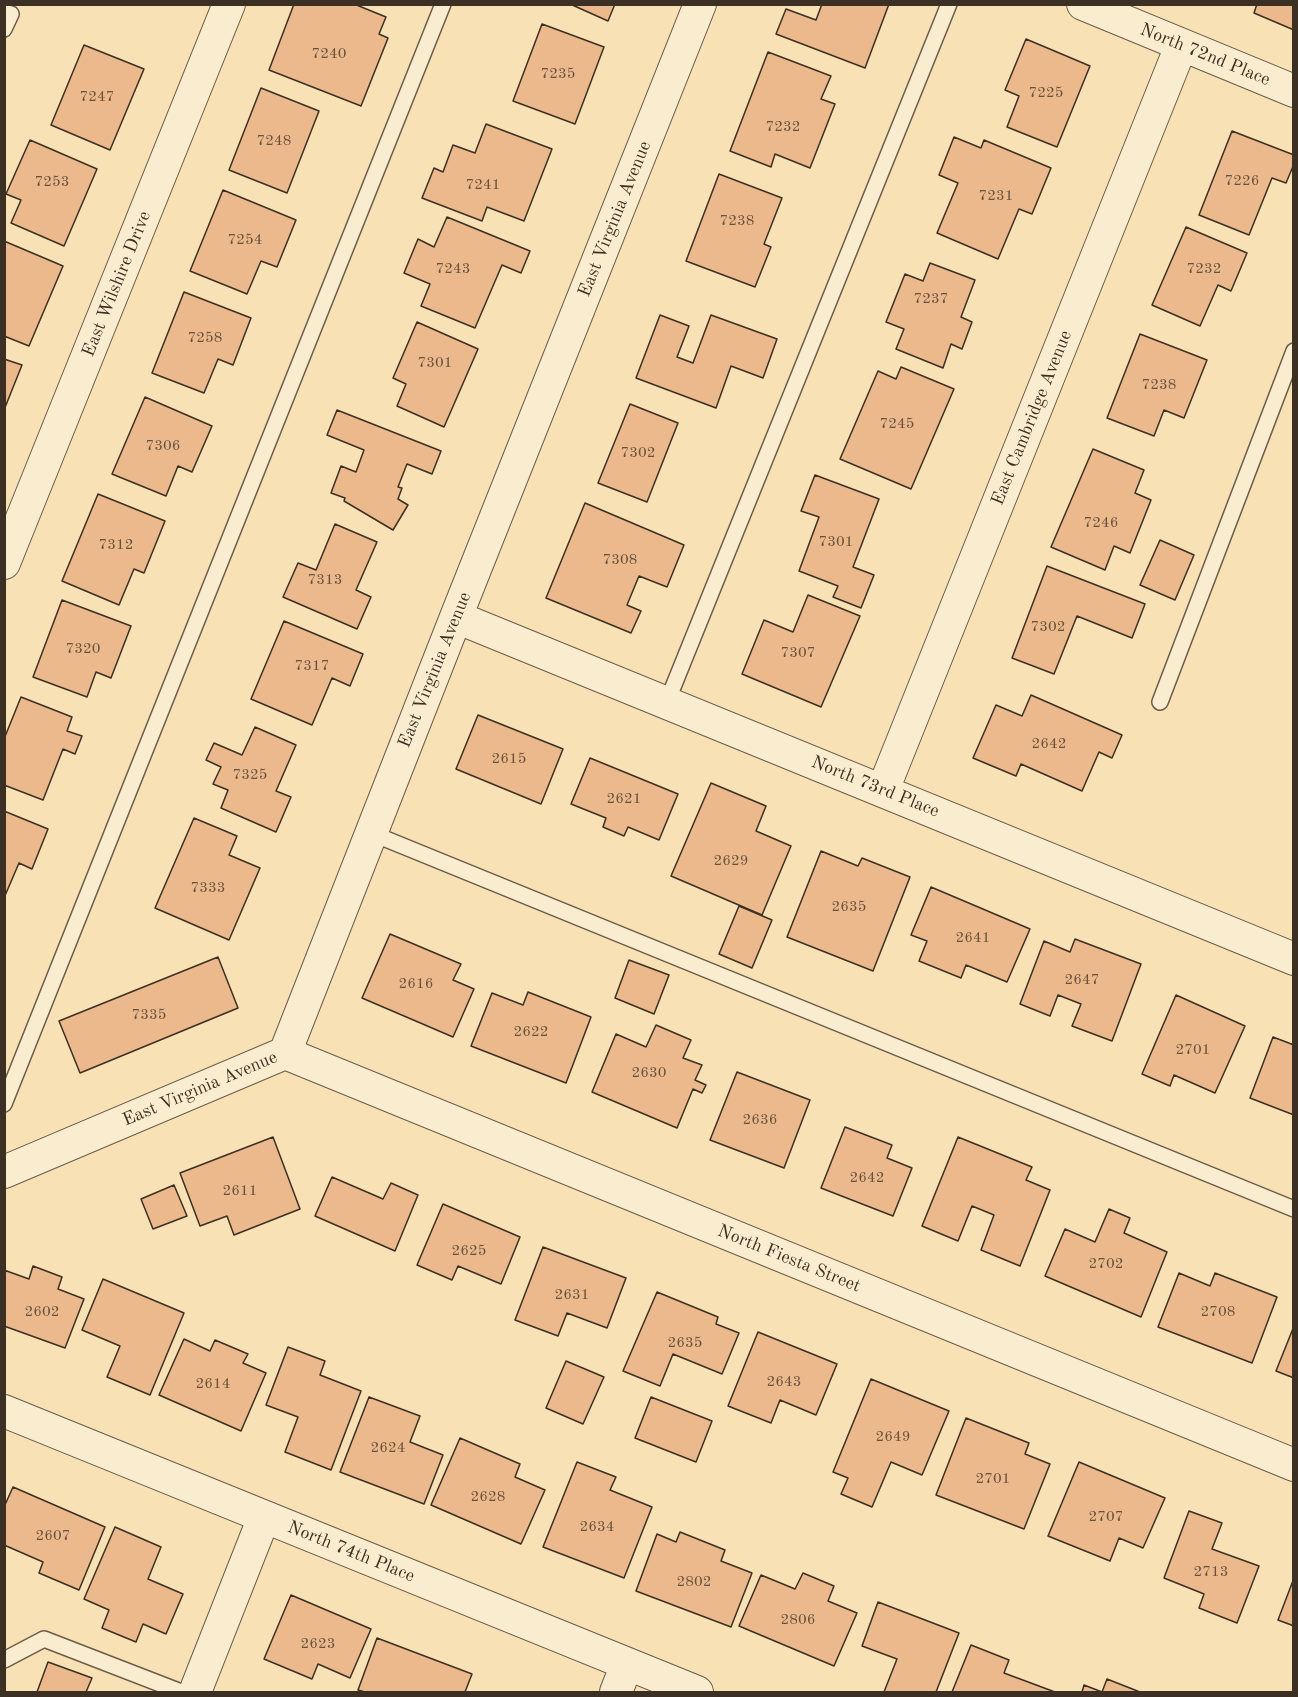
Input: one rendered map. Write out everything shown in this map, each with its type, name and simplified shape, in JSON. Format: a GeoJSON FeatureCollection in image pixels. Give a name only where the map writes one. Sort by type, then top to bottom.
{"type":"FeatureCollection","features":[{"type":"Feature","properties":{"kind":"street","name":"East Wilshire Drive"},"geometry":{"type":"LineString","coordinates":[[4,563],[229,4]]}},
{"type":"Feature","properties":{"kind":"street","name":"East Virginia Avenue"},"geometry":{"type":"LineString","coordinates":[[4,1172],[285,1053],[700,4]]}},
{"type":"Feature","properties":{"kind":"street","name":"North 72nd Place"},"geometry":{"type":"LineString","coordinates":[[1083,4],[1293,91]]}},
{"type":"Feature","properties":{"kind":"street","name":"East Cambridge Avenue"},"geometry":{"type":"LineString","coordinates":[[883,790],[1181,46]]}},
{"type":"Feature","properties":{"kind":"street","name":"North 73rd Place"},"geometry":{"type":"LineString","coordinates":[[456,617],[1293,959]]}},
{"type":"Feature","properties":{"kind":"street","name":"North Fiesta Street"},"geometry":{"type":"LineString","coordinates":[[285,1053],[1293,1465]]}},
{"type":"Feature","properties":{"kind":"street","name":"North 74th Place"},"geometry":{"type":"LineString","coordinates":[[4,1411],[697,1692]]}},
{"type":"Feature","properties":{"kind":"street"},"geometry":{"type":"LineString","coordinates":[[195,1692],[264,1517]]}},
{"type":"Feature","properties":{"kind":"street"},"geometry":{"type":"LineString","coordinates":[[616,1692],[627,1664]]}},
{"type":"Feature","properties":{"kind":"lane"},"geometry":{"type":"LineString","coordinates":[[4,1104],[443,4]]}},
{"type":"Feature","properties":{"kind":"lane"},"geometry":{"type":"LineString","coordinates":[[667,702],[949,4]]}},
{"type":"Feature","properties":{"kind":"lane"},"geometry":{"type":"LineString","coordinates":[[4,12],[10,14],[4,29]]}},
{"type":"Feature","properties":{"kind":"lane"},"geometry":{"type":"LineString","coordinates":[[1160,702],[1293,351]]}},
{"type":"Feature","properties":{"kind":"lane"},"geometry":{"type":"LineString","coordinates":[[371,833],[1293,1209]]}},
{"type":"Feature","properties":{"kind":"lane"},"geometry":{"type":"LineString","coordinates":[[4,1660],[44,1639],[181,1692]]}},
{"type":"Feature","properties":{"kind":"building"},"geometry":{"type":"Polygon","coordinates":[[[294,4],[354,4],[386,17],[379,34],[388,38],[361,106],[269,70],[294,4]]]}},
{"type":"Feature","properties":{"kind":"building"},"geometry":{"type":"Polygon","coordinates":[[[570,4],[615,4],[608,21],[570,4]]]}},
{"type":"Feature","properties":{"kind":"building"},"geometry":{"type":"Polygon","coordinates":[[[822,4],[889,4],[865,68],[776,34],[786,9],[816,20],[822,4]]]}},
{"type":"Feature","properties":{"kind":"building"},"geometry":{"type":"Polygon","coordinates":[[[1257,4],[1294,4],[1294,30],[1254,13],[1257,4]]]}},
{"type":"Feature","properties":{"kind":"building"},"geometry":{"type":"Polygon","coordinates":[[[542,24],[604,47],[575,124],[513,101],[542,24]]]}},
{"type":"Feature","properties":{"kind":"building"},"geometry":{"type":"Polygon","coordinates":[[[1026,39],[1090,66],[1057,147],[1007,127],[1019,96],[1005,90],[1026,39]]]}},
{"type":"Feature","properties":{"kind":"building"},"geometry":{"type":"Polygon","coordinates":[[[84,45],[144,69],[110,150],[51,125],[84,45]]]}},
{"type":"Feature","properties":{"kind":"building"},"geometry":{"type":"Polygon","coordinates":[[[768,52],[831,76],[821,99],[835,104],[810,168],[775,154],[771,167],[730,151],[768,52]]]}},
{"type":"Feature","properties":{"kind":"building"},"geometry":{"type":"Polygon","coordinates":[[[261,88],[319,111],[287,193],[229,170],[261,88]]]}},
{"type":"Feature","properties":{"kind":"building"},"geometry":{"type":"Polygon","coordinates":[[[486,124],[552,149],[524,221],[487,207],[482,221],[422,198],[434,168],[443,172],[453,145],[475,153],[486,124]]]}},
{"type":"Feature","properties":{"kind":"building"},"geometry":{"type":"Polygon","coordinates":[[[1232,131],[1294,155],[1294,164],[1286,183],[1272,178],[1249,235],[1199,215],[1232,131]]]}},
{"type":"Feature","properties":{"kind":"building"},"geometry":{"type":"Polygon","coordinates":[[[954,137],[981,148],[984,140],[1051,168],[1032,214],[1019,209],[998,259],[937,233],[958,183],[939,175],[954,137]]]}},
{"type":"Feature","properties":{"kind":"building"},"geometry":{"type":"Polygon","coordinates":[[[30,140],[97,169],[64,246],[11,223],[21,200],[6,194],[30,140]]]}},
{"type":"Feature","properties":{"kind":"building"},"geometry":{"type":"Polygon","coordinates":[[[719,174],[782,198],[764,244],[771,247],[755,287],[686,261],[719,174]]]}},
{"type":"Feature","properties":{"kind":"building"},"geometry":{"type":"Polygon","coordinates":[[[223,190],[296,220],[277,267],[261,261],[247,294],[190,271],[223,190]]]}},
{"type":"Feature","properties":{"kind":"building"},"geometry":{"type":"Polygon","coordinates":[[[447,217],[530,251],[521,273],[502,265],[475,328],[421,306],[430,284],[404,273],[418,239],[434,247],[447,217]]]}},
{"type":"Feature","properties":{"kind":"building"},"geometry":{"type":"Polygon","coordinates":[[[1186,227],[1247,253],[1231,291],[1218,285],[1200,326],[1152,305],[1186,227]]]}},
{"type":"Feature","properties":{"kind":"building"},"geometry":{"type":"Polygon","coordinates":[[[4,241],[63,266],[29,346],[4,336],[4,241]]]}},
{"type":"Feature","properties":{"kind":"building"},"geometry":{"type":"Polygon","coordinates":[[[930,263],[975,280],[961,317],[972,322],[962,349],[951,344],[943,368],[896,349],[904,329],[886,322],[905,274],[923,281],[930,263]]]}},
{"type":"Feature","properties":{"kind":"building"},"geometry":{"type":"Polygon","coordinates":[[[184,292],[251,318],[233,365],[218,359],[204,393],[152,373],[184,292]]]}},
{"type":"Feature","properties":{"kind":"building"},"geometry":{"type":"Polygon","coordinates":[[[660,315],[689,326],[677,357],[693,363],[711,315],[777,339],[763,378],[731,366],[716,408],[636,378],[660,315]]]}},
{"type":"Feature","properties":{"kind":"building"},"geometry":{"type":"Polygon","coordinates":[[[417,322],[478,349],[444,427],[397,406],[406,384],[393,378],[417,322]]]}},
{"type":"Feature","properties":{"kind":"building"},"geometry":{"type":"Polygon","coordinates":[[[1140,334],[1207,360],[1184,418],[1164,410],[1154,436],[1107,418],[1140,334]]]}},
{"type":"Feature","properties":{"kind":"building"},"geometry":{"type":"Polygon","coordinates":[[[4,359],[22,365],[4,410],[4,359]]]}},
{"type":"Feature","properties":{"kind":"building"},"geometry":{"type":"Polygon","coordinates":[[[901,367],[954,389],[911,489],[840,459],[878,371],[896,379],[901,367]]]}},
{"type":"Feature","properties":{"kind":"building"},"geometry":{"type":"Polygon","coordinates":[[[145,397],[212,426],[192,472],[178,466],[166,496],[112,474],[145,397]]]}},
{"type":"Feature","properties":{"kind":"building"},"geometry":{"type":"Polygon","coordinates":[[[630,404],[678,423],[647,502],[598,483],[630,404]]]}},
{"type":"Feature","properties":{"kind":"building"},"geometry":{"type":"Polygon","coordinates":[[[337,410],[441,451],[432,474],[407,464],[398,487],[402,488],[398,499],[408,505],[393,530],[344,501],[345,498],[331,493],[341,466],[356,472],[364,450],[327,435],[337,410]]]}},
{"type":"Feature","properties":{"kind":"building"},"geometry":{"type":"Polygon","coordinates":[[[1093,449],[1144,470],[1135,493],[1151,500],[1130,553],[1114,546],[1105,570],[1051,547],[1093,449]]]}},
{"type":"Feature","properties":{"kind":"building"},"geometry":{"type":"Polygon","coordinates":[[[815,475],[879,499],[853,567],[874,575],[861,608],[833,597],[838,586],[799,571],[819,517],[801,511],[815,475]]]}},
{"type":"Feature","properties":{"kind":"building"},"geometry":{"type":"Polygon","coordinates":[[[98,494],[165,521],[144,573],[134,569],[119,605],[62,581],[98,494]]]}},
{"type":"Feature","properties":{"kind":"building"},"geometry":{"type":"Polygon","coordinates":[[[585,503],[684,545],[667,587],[639,576],[627,605],[641,611],[631,633],[546,598],[585,503]]]}},
{"type":"Feature","properties":{"kind":"building"},"geometry":{"type":"Polygon","coordinates":[[[335,524],[377,542],[356,590],[371,597],[357,629],[283,597],[298,563],[316,570],[335,524]]]}},
{"type":"Feature","properties":{"kind":"building"},"geometry":{"type":"Polygon","coordinates":[[[1160,540],[1194,555],[1175,600],[1140,585],[1160,540]]]}},
{"type":"Feature","properties":{"kind":"building"},"geometry":{"type":"Polygon","coordinates":[[[1047,566],[1145,604],[1132,638],[1077,616],[1054,674],[1012,658],[1047,566]]]}},
{"type":"Feature","properties":{"kind":"building"},"geometry":{"type":"Polygon","coordinates":[[[808,595],[860,616],[821,707],[742,674],[764,620],[793,632],[808,595]]]}},
{"type":"Feature","properties":{"kind":"building"},"geometry":{"type":"Polygon","coordinates":[[[62,600],[131,626],[111,678],[96,672],[87,697],[33,677],[62,600]]]}},
{"type":"Feature","properties":{"kind":"building"},"geometry":{"type":"Polygon","coordinates":[[[284,621],[363,654],[350,686],[332,678],[312,725],[251,699],[284,621]]]}},
{"type":"Feature","properties":{"kind":"building"},"geometry":{"type":"Polygon","coordinates":[[[1031,695],[1122,735],[1112,758],[1099,752],[1082,791],[1021,764],[1016,776],[973,758],[996,705],[1022,716],[1031,695]]]}},
{"type":"Feature","properties":{"kind":"building"},"geometry":{"type":"Polygon","coordinates":[[[21,697],[72,717],[67,731],[82,736],[75,754],[63,749],[43,800],[4,785],[4,739],[21,697]]]}},
{"type":"Feature","properties":{"kind":"building"},"geometry":{"type":"Polygon","coordinates":[[[478,715],[563,749],[541,804],[456,769],[478,715]]]}},
{"type":"Feature","properties":{"kind":"building"},"geometry":{"type":"Polygon","coordinates":[[[255,727],[296,745],[276,791],[291,797],[276,832],[221,808],[228,790],[213,784],[221,767],[206,760],[214,743],[242,755],[255,727]]]}},
{"type":"Feature","properties":{"kind":"building"},"geometry":{"type":"Polygon","coordinates":[[[590,758],[678,794],[659,840],[628,827],[624,836],[603,827],[606,818],[571,804],[590,758]]]}},
{"type":"Feature","properties":{"kind":"building"},"geometry":{"type":"Polygon","coordinates":[[[711,783],[766,806],[756,831],[791,846],[762,915],[671,876],[711,783]]]}},
{"type":"Feature","properties":{"kind":"building"},"geometry":{"type":"Polygon","coordinates":[[[4,811],[48,829],[32,869],[19,863],[4,898],[4,811]]]}},
{"type":"Feature","properties":{"kind":"building"},"geometry":{"type":"Polygon","coordinates":[[[194,818],[237,836],[229,855],[260,868],[229,940],[155,908],[194,818]]]}},
{"type":"Feature","properties":{"kind":"building"},"geometry":{"type":"Polygon","coordinates":[[[821,851],[858,866],[862,858],[910,877],[873,971],[787,937],[821,851]]]}},
{"type":"Feature","properties":{"kind":"building"},"geometry":{"type":"Polygon","coordinates":[[[931,887],[1030,929],[1007,982],[966,965],[961,978],[919,961],[927,941],[911,935],[931,887]]]}},
{"type":"Feature","properties":{"kind":"building"},"geometry":{"type":"Polygon","coordinates":[[[739,906],[772,920],[752,968],[719,954],[739,906]]]}},
{"type":"Feature","properties":{"kind":"building"},"geometry":{"type":"Polygon","coordinates":[[[390,934],[461,964],[453,980],[474,989],[453,1037],[362,998],[390,934]]]}},
{"type":"Feature","properties":{"kind":"building"},"geometry":{"type":"Polygon","coordinates":[[[1075,939],[1141,964],[1112,1041],[1072,1026],[1081,1004],[1058,995],[1050,1016],[1020,1004],[1044,941],[1070,952],[1075,939]]]}},
{"type":"Feature","properties":{"kind":"building"},"geometry":{"type":"Polygon","coordinates":[[[218,957],[238,1008],[80,1073],[59,1021],[218,957]]]}},
{"type":"Feature","properties":{"kind":"building"},"geometry":{"type":"Polygon","coordinates":[[[629,960],[669,975],[654,1014],[615,998],[629,960]]]}},
{"type":"Feature","properties":{"kind":"building"},"geometry":{"type":"Polygon","coordinates":[[[528,992],[591,1017],[566,1083],[471,1046],[492,993],[523,1005],[528,992]]]}},
{"type":"Feature","properties":{"kind":"building"},"geometry":{"type":"Polygon","coordinates":[[[1176,995],[1245,1026],[1215,1093],[1174,1075],[1170,1086],[1142,1074],[1176,995]]]}},
{"type":"Feature","properties":{"kind":"building"},"geometry":{"type":"Polygon","coordinates":[[[656,1025],[691,1040],[683,1058],[702,1065],[695,1080],[706,1085],[702,1093],[693,1089],[677,1128],[592,1092],[616,1034],[646,1047],[656,1025]]]}},
{"type":"Feature","properties":{"kind":"building"},"geometry":{"type":"Polygon","coordinates":[[[1273,1037],[1294,1045],[1294,1115],[1250,1098],[1273,1037]]]}},
{"type":"Feature","properties":{"kind":"building"},"geometry":{"type":"Polygon","coordinates":[[[737,1072],[810,1100],[784,1168],[710,1140],[737,1072]]]}},
{"type":"Feature","properties":{"kind":"building"},"geometry":{"type":"Polygon","coordinates":[[[845,1127],[892,1145],[887,1158],[912,1168],[893,1216],[821,1188],[845,1127]]]}},
{"type":"Feature","properties":{"kind":"building"},"geometry":{"type":"Polygon","coordinates":[[[273,1137],[300,1209],[234,1235],[227,1216],[200,1226],[180,1173],[273,1137]]]}},
{"type":"Feature","properties":{"kind":"building"},"geometry":{"type":"Polygon","coordinates":[[[958,1137],[1032,1167],[1026,1180],[1050,1190],[1020,1266],[981,1250],[994,1215],[972,1206],[958,1241],[922,1226],[958,1137]]]}},
{"type":"Feature","properties":{"kind":"building"},"geometry":{"type":"Polygon","coordinates":[[[332,1177],[383,1199],[391,1183],[418,1195],[395,1251],[315,1216],[332,1177]]]}},
{"type":"Feature","properties":{"kind":"building"},"geometry":{"type":"Polygon","coordinates":[[[174,1185],[187,1216],[153,1229],[141,1199],[174,1185]]]}},
{"type":"Feature","properties":{"kind":"building"},"geometry":{"type":"Polygon","coordinates":[[[443,1204],[520,1237],[501,1284],[458,1266],[452,1280],[417,1265],[443,1204]]]}},
{"type":"Feature","properties":{"kind":"building"},"geometry":{"type":"Polygon","coordinates":[[[1109,1209],[1130,1218],[1124,1233],[1167,1252],[1141,1317],[1045,1276],[1065,1229],[1095,1242],[1109,1209]]]}},
{"type":"Feature","properties":{"kind":"building"},"geometry":{"type":"Polygon","coordinates":[[[543,1247],[626,1278],[607,1328],[567,1313],[558,1336],[515,1320],[543,1247]]]}},
{"type":"Feature","properties":{"kind":"building"},"geometry":{"type":"Polygon","coordinates":[[[33,1266],[62,1277],[58,1289],[84,1299],[65,1348],[4,1326],[4,1270],[29,1279],[33,1266]]]}},
{"type":"Feature","properties":{"kind":"building"},"geometry":{"type":"Polygon","coordinates":[[[1179,1273],[1210,1286],[1215,1273],[1277,1297],[1252,1363],[1158,1327],[1179,1273]]]}},
{"type":"Feature","properties":{"kind":"building"},"geometry":{"type":"Polygon","coordinates":[[[103,1279],[184,1313],[150,1395],[107,1377],[120,1346],[82,1330],[103,1279]]]}},
{"type":"Feature","properties":{"kind":"building"},"geometry":{"type":"Polygon","coordinates":[[[657,1292],[718,1317],[716,1324],[739,1333],[722,1374],[673,1354],[660,1386],[623,1371],[657,1292]]]}},
{"type":"Feature","properties":{"kind":"building"},"geometry":{"type":"Polygon","coordinates":[[[1294,1326],[1294,1378],[1276,1371],[1294,1326]]]}},
{"type":"Feature","properties":{"kind":"building"},"geometry":{"type":"Polygon","coordinates":[[[758,1332],[837,1364],[816,1415],[780,1400],[771,1423],[728,1406],[758,1332]]]}},
{"type":"Feature","properties":{"kind":"building"},"geometry":{"type":"Polygon","coordinates":[[[184,1339],[210,1351],[215,1340],[248,1354],[243,1363],[266,1373],[241,1431],[159,1395],[184,1339]]]}},
{"type":"Feature","properties":{"kind":"building"},"geometry":{"type":"Polygon","coordinates":[[[288,1347],[325,1361],[320,1375],[361,1391],[331,1470],[285,1452],[298,1417],[266,1405],[288,1347]]]}},
{"type":"Feature","properties":{"kind":"building"},"geometry":{"type":"Polygon","coordinates":[[[566,1361],[604,1377],[583,1424],[546,1408],[566,1361]]]}},
{"type":"Feature","properties":{"kind":"building"},"geometry":{"type":"Polygon","coordinates":[[[871,1379],[949,1411],[922,1475],[891,1462],[872,1507],[841,1494],[848,1478],[833,1472],[871,1379]]]}},
{"type":"Feature","properties":{"kind":"building"},"geometry":{"type":"Polygon","coordinates":[[[369,1397],[420,1416],[410,1442],[443,1455],[424,1504],[340,1472],[369,1397]]]}},
{"type":"Feature","properties":{"kind":"building"},"geometry":{"type":"Polygon","coordinates":[[[651,1397],[712,1421],[696,1462],[635,1438],[651,1397]]]}},
{"type":"Feature","properties":{"kind":"building"},"geometry":{"type":"Polygon","coordinates":[[[966,1418],[1029,1443],[1025,1454],[1050,1464],[1024,1529],[936,1495],[966,1418]]]}},
{"type":"Feature","properties":{"kind":"building"},"geometry":{"type":"Polygon","coordinates":[[[460,1438],[520,1464],[515,1477],[545,1490],[521,1544],[431,1505],[460,1438]]]}},
{"type":"Feature","properties":{"kind":"building"},"geometry":{"type":"Polygon","coordinates":[[[577,1462],[616,1477],[610,1490],[652,1507],[624,1578],[543,1547],[577,1462]]]}},
{"type":"Feature","properties":{"kind":"building"},"geometry":{"type":"Polygon","coordinates":[[[1079,1462],[1165,1498],[1143,1548],[1119,1538],[1110,1561],[1048,1536],[1079,1462]]]}},
{"type":"Feature","properties":{"kind":"building"},"geometry":{"type":"Polygon","coordinates":[[[13,1487],[105,1527],[79,1590],[39,1573],[43,1562],[4,1545],[4,1507],[13,1487]]]}},
{"type":"Feature","properties":{"kind":"building"},"geometry":{"type":"Polygon","coordinates":[[[1189,1511],[1222,1523],[1212,1549],[1259,1566],[1237,1623],[1199,1608],[1204,1594],[1164,1578],[1189,1511]]]}},
{"type":"Feature","properties":{"kind":"building"},"geometry":{"type":"Polygon","coordinates":[[[115,1527],[161,1547],[148,1579],[183,1594],[166,1634],[143,1624],[136,1642],[102,1628],[109,1610],[84,1599],[115,1527]]]}},
{"type":"Feature","properties":{"kind":"building"},"geometry":{"type":"Polygon","coordinates":[[[680,1532],[725,1550],[721,1561],[752,1573],[731,1627],[636,1591],[657,1534],[676,1542],[680,1532]]]}},
{"type":"Feature","properties":{"kind":"building"},"geometry":{"type":"Polygon","coordinates":[[[803,1573],[834,1586],[828,1601],[857,1613],[834,1666],[739,1626],[761,1575],[795,1589],[803,1573]]]}},
{"type":"Feature","properties":{"kind":"building"},"geometry":{"type":"Polygon","coordinates":[[[1294,1578],[1294,1626],[1278,1620],[1294,1578]]]}},
{"type":"Feature","properties":{"kind":"building"},"geometry":{"type":"Polygon","coordinates":[[[291,1595],[371,1629],[350,1678],[318,1664],[312,1679],[264,1659],[291,1595]]]}},
{"type":"Feature","properties":{"kind":"building"},"geometry":{"type":"Polygon","coordinates":[[[878,1602],[959,1633],[936,1692],[884,1692],[897,1659],[862,1646],[878,1602]]]}},
{"type":"Feature","properties":{"kind":"building"},"geometry":{"type":"Polygon","coordinates":[[[377,1638],[472,1674],[465,1692],[365,1692],[358,1690],[377,1638]]]}},
{"type":"Feature","properties":{"kind":"building"},"geometry":{"type":"Polygon","coordinates":[[[971,1645],[1009,1660],[1004,1673],[1055,1692],[952,1692],[971,1645]]]}},
{"type":"Feature","properties":{"kind":"building"},"geometry":{"type":"Polygon","coordinates":[[[48,1662],[92,1678],[86,1692],[37,1692],[48,1662]]]}},
{"type":"Feature","properties":{"kind":"building"},"geometry":{"type":"Polygon","coordinates":[[[1107,1679],[1140,1692],[1102,1692],[1107,1679]]]}},
{"type":"Feature","properties":{"kind":"building"},"geometry":{"type":"Polygon","coordinates":[[[1084,1685],[1102,1692],[1082,1692],[1084,1685]]]}}]}
